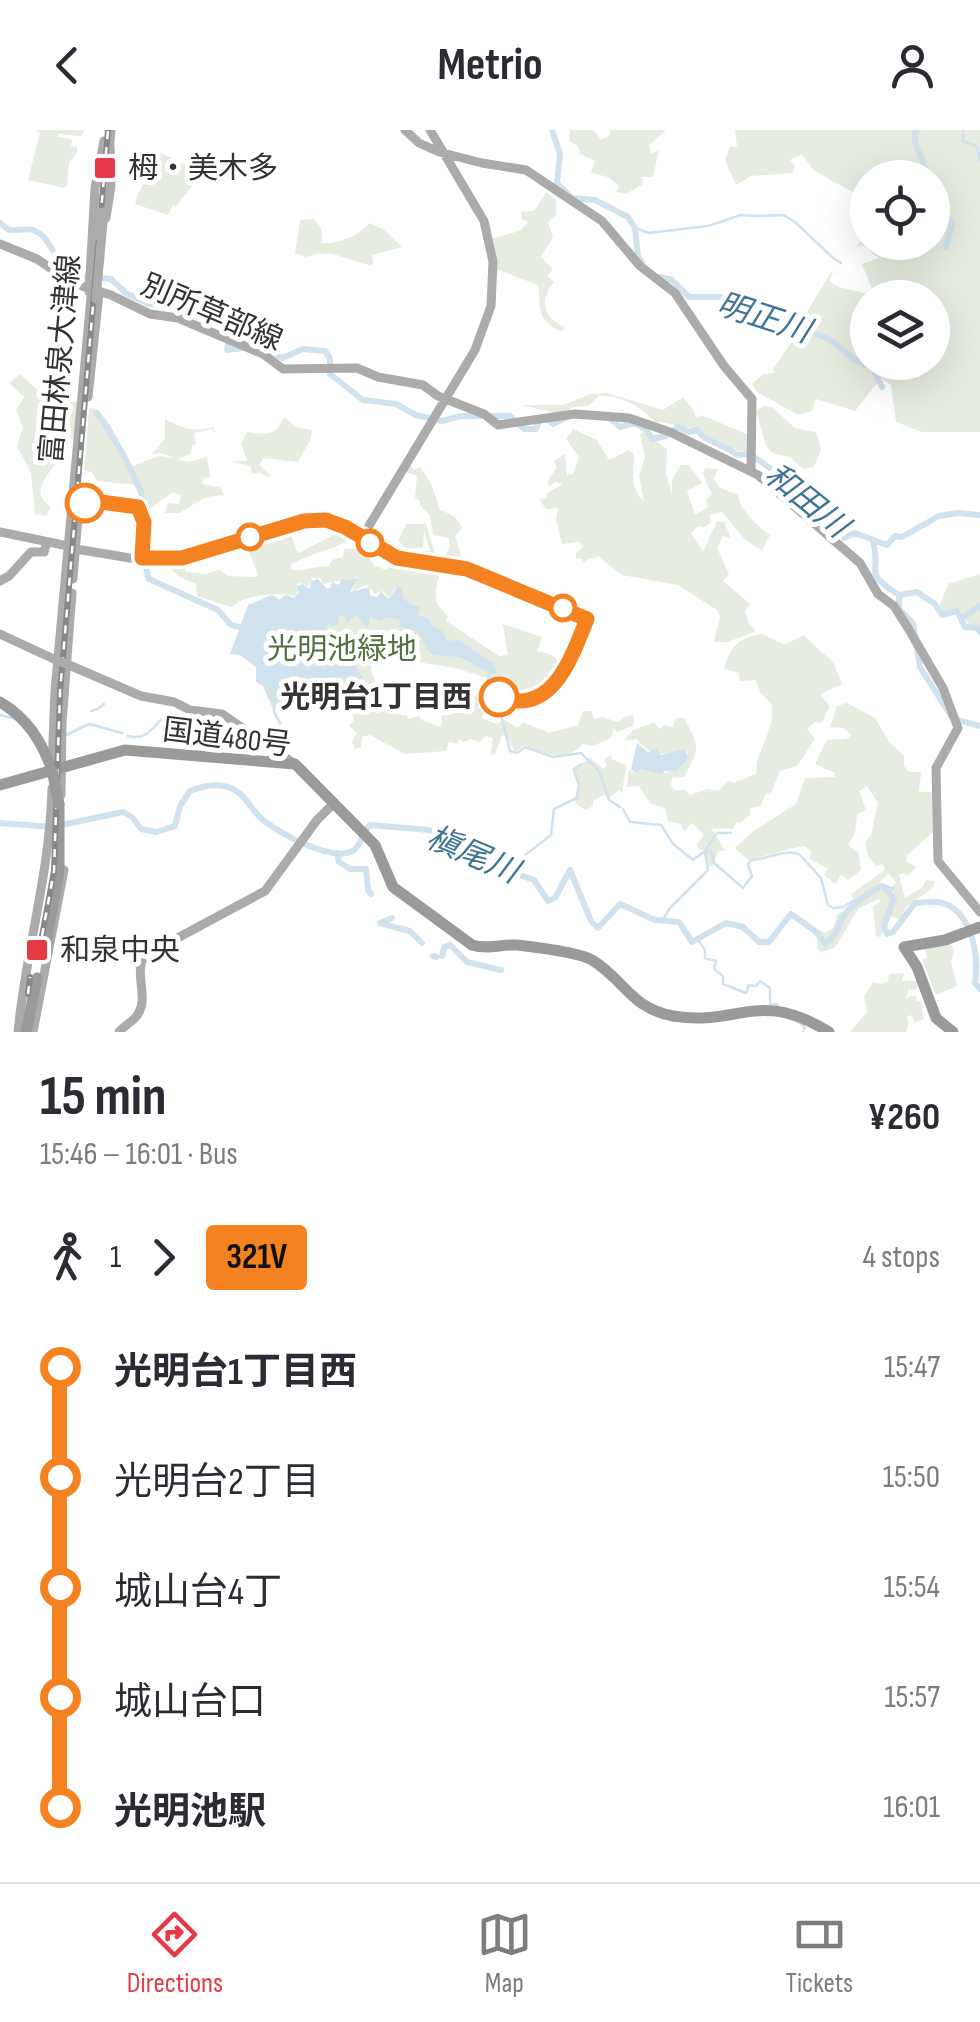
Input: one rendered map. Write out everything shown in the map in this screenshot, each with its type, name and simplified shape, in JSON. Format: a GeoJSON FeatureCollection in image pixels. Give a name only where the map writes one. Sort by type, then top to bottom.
{"type":"FeatureCollection","features":[{"type":"Feature","properties":{"kind":"highway"},"geometry":{"type":"LineString","coordinates":[[0,703],[15,713],[38,742],[54,780],[58,824],[44,954]]}},
{"type":"Feature","properties":{"kind":"highway","name":"国道480号"},"geometry":{"type":"LineString","coordinates":[[0,785],[125,750],[294,764],[379,852],[392,886],[469,943],[485,948],[522,946],[588,958],[642,1004],[678,1016],[777,1009],[807,1018],[828,1032]]}},
{"type":"Feature","properties":{"kind":"highway"},"geometry":{"type":"LineString","coordinates":[[953,1032],[936,1018],[917,967],[904,947],[946,940],[973,930]]}},
{"type":"Feature","properties":{"kind":"highway"},"geometry":{"type":"LineString","coordinates":[[26,1032],[36,978]]}},
{"type":"Feature","properties":{"kind":"main road"},"geometry":{"type":"LineString","coordinates":[[405,130],[419,144],[445,154],[494,166],[518,167],[532,174],[602,221],[640,266],[671,289],[752,399],[751,471]]}},
{"type":"Feature","properties":{"kind":"main road"},"geometry":{"type":"LineString","coordinates":[[0,532],[146,560],[182,558],[310,520],[335,522],[362,538],[486,326],[494,273],[484,222],[430,130]]}},
{"type":"Feature","properties":{"kind":"main road"},"geometry":{"type":"LineString","coordinates":[[95,286],[111,186],[107,137]]}},
{"type":"Feature","properties":{"kind":"main road"},"geometry":{"type":"LineString","coordinates":[[95,286],[94,195],[107,137]]}},
{"type":"Feature","properties":{"kind":"main road","name":"富田林泉大津線"},"geometry":{"type":"LineString","coordinates":[[75,520],[107,137]]}},
{"type":"Feature","properties":{"kind":"main road","name":"別所草部線"},"geometry":{"type":"LineString","coordinates":[[0,244],[37,259],[72,283],[95,286],[144,312],[175,317],[229,339],[263,354],[283,369],[358,368],[378,377],[423,384],[498,425],[575,414],[629,418],[751,471],[857,560],[879,595],[896,609],[943,688],[958,724],[956,735],[936,768],[938,861],[980,912]]}},
{"type":"Feature","properties":{"kind":"main road"},"geometry":{"type":"LineString","coordinates":[[26,1032],[60,902],[62,851],[52,801],[62,749],[75,520]]}},
{"type":"Feature","properties":{"kind":"main road"},"geometry":{"type":"LineString","coordinates":[[71,591],[75,520]]}},
{"type":"Feature","properties":{"kind":"main road"},"geometry":{"type":"LineString","coordinates":[[26,1032],[24,980],[54,867],[61,791],[53,739],[71,591],[75,520]]}},
{"type":"Feature","properties":{"kind":"main road"},"geometry":{"type":"LineString","coordinates":[[71,591],[75,520]]}},
{"type":"Feature","properties":{"kind":"main road"},"geometry":{"type":"LineString","coordinates":[[0,581],[10,576],[30,553],[44,552],[47,543]]}},
{"type":"Feature","properties":{"kind":"main road"},"geometry":{"type":"LineString","coordinates":[[0,634],[142,696],[188,710],[222,714],[294,764]]}},
{"type":"Feature","properties":{"kind":"main road"},"geometry":{"type":"LineString","coordinates":[[119,1032],[138,1014],[142,997],[139,966],[147,952],[261,894],[276,880],[332,804]]}},
{"type":"Feature","properties":{"kind":"main road"},"geometry":{"type":"LineString","coordinates":[[44,954],[58,897],[62,851]]}},
{"type":"Feature","properties":{"kind":"main road"},"geometry":{"type":"LineString","coordinates":[[30,963],[46,884],[54,867]]}},
{"type":"Feature","properties":{"kind":"green space"},"geometry":{"type":"Polygon","coordinates":[[[36,130],[85,130],[81,136],[58,134],[72,139],[71,146],[77,147],[69,162],[64,188],[28,180],[40,133],[36,130]]]}},
{"type":"Feature","properties":{"kind":"green space"},"geometry":{"type":"Polygon","coordinates":[[[570,130],[594,130],[601,140],[610,135],[610,130],[666,130],[649,145],[651,154],[659,150],[653,177],[642,177],[643,184],[626,194],[616,192],[619,186],[608,177],[591,173],[595,161],[580,154],[578,146],[569,141],[570,130]]]}},
{"type":"Feature","properties":{"kind":"green space"},"geometry":{"type":"Polygon","coordinates":[[[735,130],[980,130],[980,432],[922,432],[896,422],[891,385],[884,380],[950,380],[950,280],[868,280],[862,264],[873,260],[950,260],[950,160],[850,160],[850,191],[813,170],[802,154],[790,160],[795,167],[792,173],[751,176],[736,185],[725,160],[730,147],[737,146],[735,130]]]}},
{"type":"Feature","properties":{"kind":"green space"},"geometry":{"type":"Polygon","coordinates":[[[159,152],[192,168],[192,186],[168,215],[135,204],[159,152]]]}},
{"type":"Feature","properties":{"kind":"green space"},"geometry":{"type":"Polygon","coordinates":[[[546,192],[556,200],[556,215],[548,222],[553,237],[541,257],[553,269],[547,276],[554,282],[545,302],[552,319],[565,327],[562,332],[543,317],[538,285],[496,269],[491,239],[519,231],[528,222],[522,219],[521,212],[534,211],[546,192]]]}},
{"type":"Feature","properties":{"kind":"green space"},"geometry":{"type":"Polygon","coordinates":[[[314,219],[321,228],[322,243],[348,238],[369,223],[383,229],[402,247],[372,255],[373,264],[369,265],[331,254],[306,257],[295,253],[300,220],[314,219]]]}},
{"type":"Feature","properties":{"kind":"green space"},"geometry":{"type":"Polygon","coordinates":[[[831,272],[829,281],[850,290],[850,380],[879,380],[855,411],[816,399],[812,411],[798,415],[757,392],[752,384],[764,374],[775,373],[773,369],[793,340],[813,336],[815,331],[801,322],[831,272]]]}},
{"type":"Feature","properties":{"kind":"green space"},"geometry":{"type":"Polygon","coordinates":[[[20,374],[48,399],[80,402],[76,438],[63,441],[65,452],[41,487],[44,501],[51,507],[46,516],[35,514],[31,473],[17,446],[23,427],[16,410],[24,397],[9,383],[20,374]]]}},
{"type":"Feature","properties":{"kind":"green space"},"geometry":{"type":"Polygon","coordinates":[[[607,393],[663,410],[683,397],[695,417],[704,416],[749,435],[749,451],[729,448],[696,428],[655,422],[637,407],[616,398],[599,396],[588,406],[573,407],[564,415],[521,405],[563,405],[591,394],[607,393]]]}},
{"type":"Feature","properties":{"kind":"green space"},"geometry":{"type":"Polygon","coordinates":[[[772,407],[795,428],[816,432],[821,449],[814,467],[803,469],[790,457],[774,454],[766,446],[756,411],[772,407]]]}},
{"type":"Feature","properties":{"kind":"green space"},"geometry":{"type":"Polygon","coordinates":[[[89,408],[96,409],[109,423],[132,466],[160,456],[189,462],[207,457],[210,477],[204,478],[202,484],[220,487],[224,495],[206,497],[179,513],[165,513],[168,503],[179,504],[181,495],[173,492],[152,507],[150,516],[137,485],[97,481],[92,472],[84,471],[89,408]]]}},
{"type":"Feature","properties":{"kind":"green space"},"geometry":{"type":"Polygon","coordinates":[[[284,417],[295,427],[312,430],[298,462],[264,458],[259,465],[272,476],[266,477],[252,474],[251,467],[231,461],[247,461],[241,443],[247,432],[270,433],[284,417]]]}},
{"type":"Feature","properties":{"kind":"green space"},"geometry":{"type":"Polygon","coordinates":[[[165,419],[188,429],[213,427],[217,435],[212,429],[194,433],[196,444],[192,445],[191,454],[176,459],[152,454],[165,439],[165,419]]]}},
{"type":"Feature","properties":{"kind":"green space"},"geometry":{"type":"Polygon","coordinates":[[[573,429],[597,440],[609,460],[629,450],[634,454],[634,486],[644,501],[639,476],[645,457],[640,434],[644,432],[667,449],[666,473],[672,495],[672,479],[681,465],[689,465],[702,483],[687,491],[695,515],[708,507],[706,501],[712,494],[703,474],[705,468],[718,469],[716,483],[738,495],[746,512],[770,535],[762,550],[755,547],[722,512],[710,515],[711,522],[691,533],[703,552],[717,521],[724,522],[731,538],[723,536],[717,548],[729,574],[723,581],[750,604],[745,611],[756,631],[728,642],[714,642],[720,616],[717,610],[678,585],[622,575],[599,557],[584,563],[581,558],[576,559],[576,553],[584,546],[579,542],[562,544],[556,520],[558,508],[546,509],[539,499],[547,498],[547,493],[563,484],[555,482],[550,486],[547,482],[557,467],[554,461],[565,454],[567,475],[573,474],[579,457],[566,439],[573,429]]]}},
{"type":"Feature","properties":{"kind":"green space"},"geometry":{"type":"Polygon","coordinates":[[[410,464],[414,470],[420,467],[431,483],[440,510],[454,516],[462,528],[455,536],[461,556],[458,564],[412,557],[412,552],[430,551],[424,530],[423,548],[406,549],[398,540],[406,524],[425,521],[439,557],[444,557],[450,547],[449,538],[433,535],[430,516],[415,498],[417,476],[404,471],[410,464]]]}},
{"type":"Feature","properties":{"kind":"green space","name":"光明池緑地"},"geometry":{"type":"Polygon","coordinates":[[[288,529],[298,553],[340,532],[355,537],[291,564],[290,569],[328,567],[332,560],[343,557],[344,549],[363,549],[374,565],[386,570],[393,561],[423,566],[423,571],[430,565],[449,567],[441,570],[436,591],[437,602],[448,616],[446,621],[499,656],[508,655],[503,624],[542,637],[537,651],[550,654],[565,666],[541,693],[518,701],[508,698],[510,679],[488,678],[400,656],[391,659],[375,651],[371,671],[376,683],[337,698],[325,710],[315,708],[306,691],[318,634],[345,608],[382,612],[401,587],[396,587],[389,598],[383,591],[375,594],[367,585],[352,591],[358,577],[323,584],[320,578],[311,578],[309,586],[296,585],[295,596],[262,595],[231,607],[197,596],[196,584],[178,576],[170,567],[185,562],[185,572],[207,574],[219,570],[228,576],[254,577],[258,575],[245,542],[288,529]]]}},
{"type":"Feature","properties":{"kind":"green space"},"geometry":{"type":"Polygon","coordinates":[[[980,574],[980,629],[969,625],[960,610],[944,617],[939,607],[948,584],[980,574]]]}},
{"type":"Feature","properties":{"kind":"green space"},"geometry":{"type":"Polygon","coordinates":[[[762,634],[785,645],[803,635],[833,662],[842,684],[820,694],[830,706],[822,723],[815,722],[807,729],[815,739],[797,766],[780,771],[761,806],[750,808],[750,815],[736,822],[733,829],[711,828],[725,850],[718,852],[712,867],[707,866],[704,850],[697,844],[704,835],[692,823],[684,831],[681,824],[668,821],[665,808],[651,804],[639,786],[627,787],[629,770],[661,775],[679,767],[688,754],[685,749],[659,753],[647,749],[637,739],[624,741],[632,731],[654,722],[660,729],[664,725],[673,727],[676,718],[684,718],[695,742],[695,754],[684,777],[672,778],[671,785],[674,790],[685,790],[690,795],[708,789],[718,791],[728,781],[734,783],[757,773],[772,705],[760,692],[756,680],[740,681],[739,673],[724,669],[736,645],[762,634]]]}},
{"type":"Feature","properties":{"kind":"green space"},"geometry":{"type":"Polygon","coordinates":[[[476,696],[480,700],[478,708],[484,711],[482,718],[496,724],[505,720],[518,728],[523,722],[549,733],[578,725],[583,711],[591,711],[594,719],[603,717],[617,722],[634,716],[633,726],[617,732],[614,729],[611,738],[593,746],[583,744],[563,755],[547,754],[525,745],[515,752],[502,735],[495,755],[491,754],[493,738],[486,736],[480,742],[449,742],[446,751],[405,754],[370,735],[362,737],[361,747],[355,749],[352,742],[357,733],[349,726],[354,720],[351,710],[367,701],[377,714],[389,707],[408,719],[420,716],[439,727],[441,716],[453,714],[459,703],[476,696]]]}},
{"type":"Feature","properties":{"kind":"green space"},"geometry":{"type":"Polygon","coordinates":[[[847,703],[875,718],[890,743],[904,755],[904,766],[909,772],[921,772],[919,792],[931,792],[937,829],[906,856],[907,862],[917,867],[907,876],[899,875],[905,898],[923,887],[926,880],[935,881],[933,888],[906,907],[900,920],[891,916],[880,937],[876,936],[873,906],[881,902],[878,899],[858,909],[835,948],[821,952],[817,948],[818,929],[825,933],[833,928],[837,915],[883,887],[895,898],[892,887],[896,882],[888,874],[875,887],[853,899],[851,894],[885,870],[883,864],[876,866],[868,856],[865,842],[871,835],[878,803],[867,786],[859,791],[866,810],[857,814],[855,833],[848,845],[859,853],[861,870],[848,880],[841,874],[836,884],[824,875],[828,869],[810,859],[811,851],[805,846],[748,860],[735,848],[752,832],[796,804],[805,778],[835,777],[835,773],[815,764],[827,740],[852,735],[843,728],[830,727],[837,706],[847,703]]]}},
{"type":"Feature","properties":{"kind":"green space"},"geometry":{"type":"Polygon","coordinates":[[[611,755],[626,765],[622,793],[619,790],[609,798],[606,794],[585,810],[574,802],[578,785],[572,769],[590,758],[604,769],[604,759],[611,755]]]}},
{"type":"Feature","properties":{"kind":"green space"},"geometry":{"type":"Polygon","coordinates":[[[949,940],[954,951],[951,962],[957,986],[936,995],[922,960],[927,957],[924,948],[949,940]]]}},
{"type":"Feature","properties":{"kind":"green space"},"geometry":{"type":"Polygon","coordinates":[[[904,973],[902,981],[917,981],[919,986],[909,989],[906,997],[908,1001],[908,997],[916,995],[917,1001],[921,1001],[924,1019],[915,1022],[912,1015],[906,1017],[906,1032],[850,1032],[867,1012],[864,997],[873,982],[882,984],[888,981],[889,974],[904,973]]]}},
{"type":"Feature","properties":{"kind":"water"},"geometry":{"type":"Polygon","coordinates":[[[317,578],[327,589],[332,582],[339,585],[341,580],[358,578],[350,592],[369,587],[370,596],[377,597],[381,592],[389,599],[397,587],[402,587],[403,598],[411,605],[421,606],[417,615],[429,619],[447,641],[459,640],[494,664],[497,673],[460,657],[432,655],[419,634],[399,627],[400,620],[387,617],[379,621],[370,616],[368,628],[356,615],[345,624],[347,618],[342,615],[333,627],[329,623],[314,646],[318,656],[332,661],[342,656],[345,648],[358,648],[353,662],[367,684],[361,686],[347,678],[309,694],[299,683],[293,693],[295,698],[273,709],[263,686],[256,682],[256,667],[240,655],[230,654],[248,605],[272,595],[294,598],[299,592],[296,586],[303,584],[310,589],[311,579],[317,578]]]}},
{"type":"Feature","properties":{"kind":"water"},"geometry":{"type":"Polygon","coordinates":[[[637,743],[648,752],[656,748],[661,755],[685,749],[688,758],[677,771],[665,771],[662,775],[641,769],[637,774],[631,769],[637,743]]]}},
{"type":"Feature","properties":{"kind":"waterway","name":"明正川"},"geometry":{"type":"LineString","coordinates":[[552,130],[560,154],[557,183],[572,198],[595,200],[628,217],[635,228],[642,263]]}},
{"type":"Feature","properties":{"kind":"waterway"},"geometry":{"type":"LineString","coordinates":[[915,130],[922,160]]}},
{"type":"Feature","properties":{"kind":"waterway"},"geometry":{"type":"LineString","coordinates":[[963,130],[963,141],[977,146],[980,161]]}},
{"type":"Feature","properties":{"kind":"waterway"},"geometry":{"type":"LineString","coordinates":[[635,228],[649,233],[708,226],[741,215],[756,216]]}},
{"type":"Feature","properties":{"kind":"waterway"},"geometry":{"type":"LineString","coordinates":[[758,216],[784,215],[793,221]]}},
{"type":"Feature","properties":{"kind":"waterway"},"geometry":{"type":"LineString","coordinates":[[950,221],[950,232]]}},
{"type":"Feature","properties":{"kind":"waterway"},"geometry":{"type":"LineString","coordinates":[[795,222],[841,263]]}},
{"type":"Feature","properties":{"kind":"waterway","name":"和田川"},"geometry":{"type":"LineString","coordinates":[[0,223],[9,230],[30,229],[40,234],[70,273],[82,278],[111,279],[126,293],[149,304],[203,312],[225,308],[244,338],[254,346]]}},
{"type":"Feature","properties":{"kind":"waterway","name":"明正川"},"geometry":{"type":"LineString","coordinates":[[660,277],[672,280],[689,297],[727,297],[750,308],[768,323],[788,320],[824,337],[858,362],[872,366],[882,387]]}},
{"type":"Feature","properties":{"kind":"waterway"},"geometry":{"type":"LineString","coordinates":[[231,324],[227,350],[243,348]]}},
{"type":"Feature","properties":{"kind":"waterway","name":"和田川"},"geometry":{"type":"LineString","coordinates":[[265,351],[282,358],[303,349],[325,351],[330,358],[330,374],[363,400],[396,404],[416,415],[442,421],[461,416],[510,416],[524,429],[536,429],[540,420],[546,418],[553,424],[567,417]]}},
{"type":"Feature","properties":{"kind":"waterway"},"geometry":{"type":"LineString","coordinates":[[97,413],[142,496],[148,523],[149,579],[218,610],[231,625],[247,629]]}},
{"type":"Feature","properties":{"kind":"waterway","name":"和田川"},"geometry":{"type":"LineString","coordinates":[[609,418],[620,427],[634,423],[646,429],[652,439],[666,436],[678,427],[689,432],[697,430],[737,455],[748,454]]}},
{"type":"Feature","properties":{"kind":"waterway","name":"和田川"},"geometry":{"type":"LineString","coordinates":[[754,457],[777,473],[786,491],[818,513],[837,517],[844,538],[855,533],[887,545],[895,536],[902,537],[939,516],[980,515]]}},
{"type":"Feature","properties":{"kind":"waterway","name":"和田川"},"geometry":{"type":"LineString","coordinates":[[873,541],[875,571],[880,581],[899,595],[917,592],[935,604],[942,615],[957,611],[965,627],[980,632]]}},
{"type":"Feature","properties":{"kind":"waterway"},"geometry":{"type":"LineString","coordinates":[[899,595],[899,609],[913,623],[920,667],[951,716]]}},
{"type":"Feature","properties":{"kind":"waterway"},"geometry":{"type":"LineString","coordinates":[[961,619],[980,606]]}},
{"type":"Feature","properties":{"kind":"waterway"},"geometry":{"type":"LineString","coordinates":[[490,671],[487,682],[498,703],[510,751],[517,753],[525,747],[553,757],[581,753],[599,771],[609,800],[620,807]]}},
{"type":"Feature","properties":{"kind":"waterway"},"geometry":{"type":"LineString","coordinates":[[99,708],[104,704]]}},
{"type":"Feature","properties":{"kind":"waterway"},"geometry":{"type":"LineString","coordinates":[[270,741],[276,738],[280,723],[274,706]]}},
{"type":"Feature","properties":{"kind":"waterway"},"geometry":{"type":"LineString","coordinates":[[91,711],[98,709]]}},
{"type":"Feature","properties":{"kind":"waterway"},"geometry":{"type":"LineString","coordinates":[[128,736],[147,734],[169,713],[194,719]]}},
{"type":"Feature","properties":{"kind":"waterway"},"geometry":{"type":"LineString","coordinates":[[0,715],[16,719]]}},
{"type":"Feature","properties":{"kind":"waterway"},"geometry":{"type":"LineString","coordinates":[[196,719],[205,716]]}},
{"type":"Feature","properties":{"kind":"waterway"},"geometry":{"type":"LineString","coordinates":[[958,720],[980,726]]}},
{"type":"Feature","properties":{"kind":"waterway"},"geometry":{"type":"LineString","coordinates":[[66,735],[89,724],[122,733]]}},
{"type":"Feature","properties":{"kind":"waterway"},"geometry":{"type":"LineString","coordinates":[[506,870],[551,835],[554,809],[577,798],[579,785],[574,770],[581,764]]}},
{"type":"Feature","properties":{"kind":"waterway","name":"槇尾川"},"geometry":{"type":"LineString","coordinates":[[0,823],[52,827],[123,812],[141,829],[156,832],[175,826],[180,806],[190,791],[223,786],[239,793],[268,824],[320,850],[354,850],[370,825],[429,830],[479,849],[506,870],[534,880],[548,901],[555,898],[570,870],[591,921],[598,928],[620,904],[655,920],[679,922],[692,942],[726,923],[743,927],[759,942],[769,942],[791,914],[815,931],[825,944],[851,907],[882,886],[894,898],[884,926],[887,934],[893,932],[915,903],[939,902],[959,914],[971,935],[975,983],[980,989]]}},
{"type":"Feature","properties":{"kind":"waterway"},"geometry":{"type":"LineString","coordinates":[[623,809],[630,822],[661,825],[673,844],[693,860],[717,833],[731,833]]}},
{"type":"Feature","properties":{"kind":"waterway"},"geometry":{"type":"LineString","coordinates":[[705,851],[712,852],[714,863],[743,888],[752,876],[748,865],[751,860],[799,854],[821,878],[828,905],[833,908],[843,907],[881,884],[891,891]]}},
{"type":"Feature","properties":{"kind":"waterway"},"geometry":{"type":"LineString","coordinates":[[662,921],[708,870],[705,852]]}},
{"type":"Feature","properties":{"kind":"waterway"},"geometry":{"type":"LineString","coordinates":[[337,853],[339,862],[350,869],[366,869],[371,894]]}},
{"type":"Feature","properties":{"kind":"waterway"},"geometry":{"type":"LineString","coordinates":[[392,918],[380,923],[410,931],[422,943]]}},
{"type":"Feature","properties":{"kind":"waterway"},"geometry":{"type":"LineString","coordinates":[[698,940],[705,958],[716,961],[714,969],[723,976],[723,984],[746,993],[749,985],[756,986],[760,981],[770,988],[770,1005],[777,1004],[779,1009]]}},
{"type":"Feature","properties":{"kind":"waterway"},"geometry":{"type":"LineString","coordinates":[[442,956],[444,947],[450,945],[467,962],[501,970]]}},
{"type":"Feature","properties":{"kind":"waterway"},"geometry":{"type":"LineString","coordinates":[[795,1020],[805,1027],[803,1032]]}},
{"type":"Feature","properties":{"kind":"railway"},"geometry":{"type":"LineString","coordinates":[[42,936],[54,871],[60,692],[108,130]]}},
{"type":"Feature","properties":{"kind":"railway"},"geometry":{"type":"LineString","coordinates":[[28,994],[30,977]]}},
{"type":"Feature","properties":{"kind":"bus line","name":"321V"},"geometry":{"type":"LineString","coordinates":[[85,503],[86,500],[138,507],[144,522],[142,558],[182,558],[304,521],[326,520],[397,558],[467,569],[587,619],[568,665],[538,698],[517,703],[499,697]]}},
{"type":"Feature","properties":{"kind":"place","name":"栂・美木多"},"geometry":{"type":"Point","coordinates":[105,168]}},
{"type":"Feature","properties":{"kind":"place","name":"光明台1丁目西"},"geometry":{"type":"Point","coordinates":[499,697]}},
{"type":"Feature","properties":{"kind":"place","name":"和泉中央"},"geometry":{"type":"Point","coordinates":[37,950]}}]}
